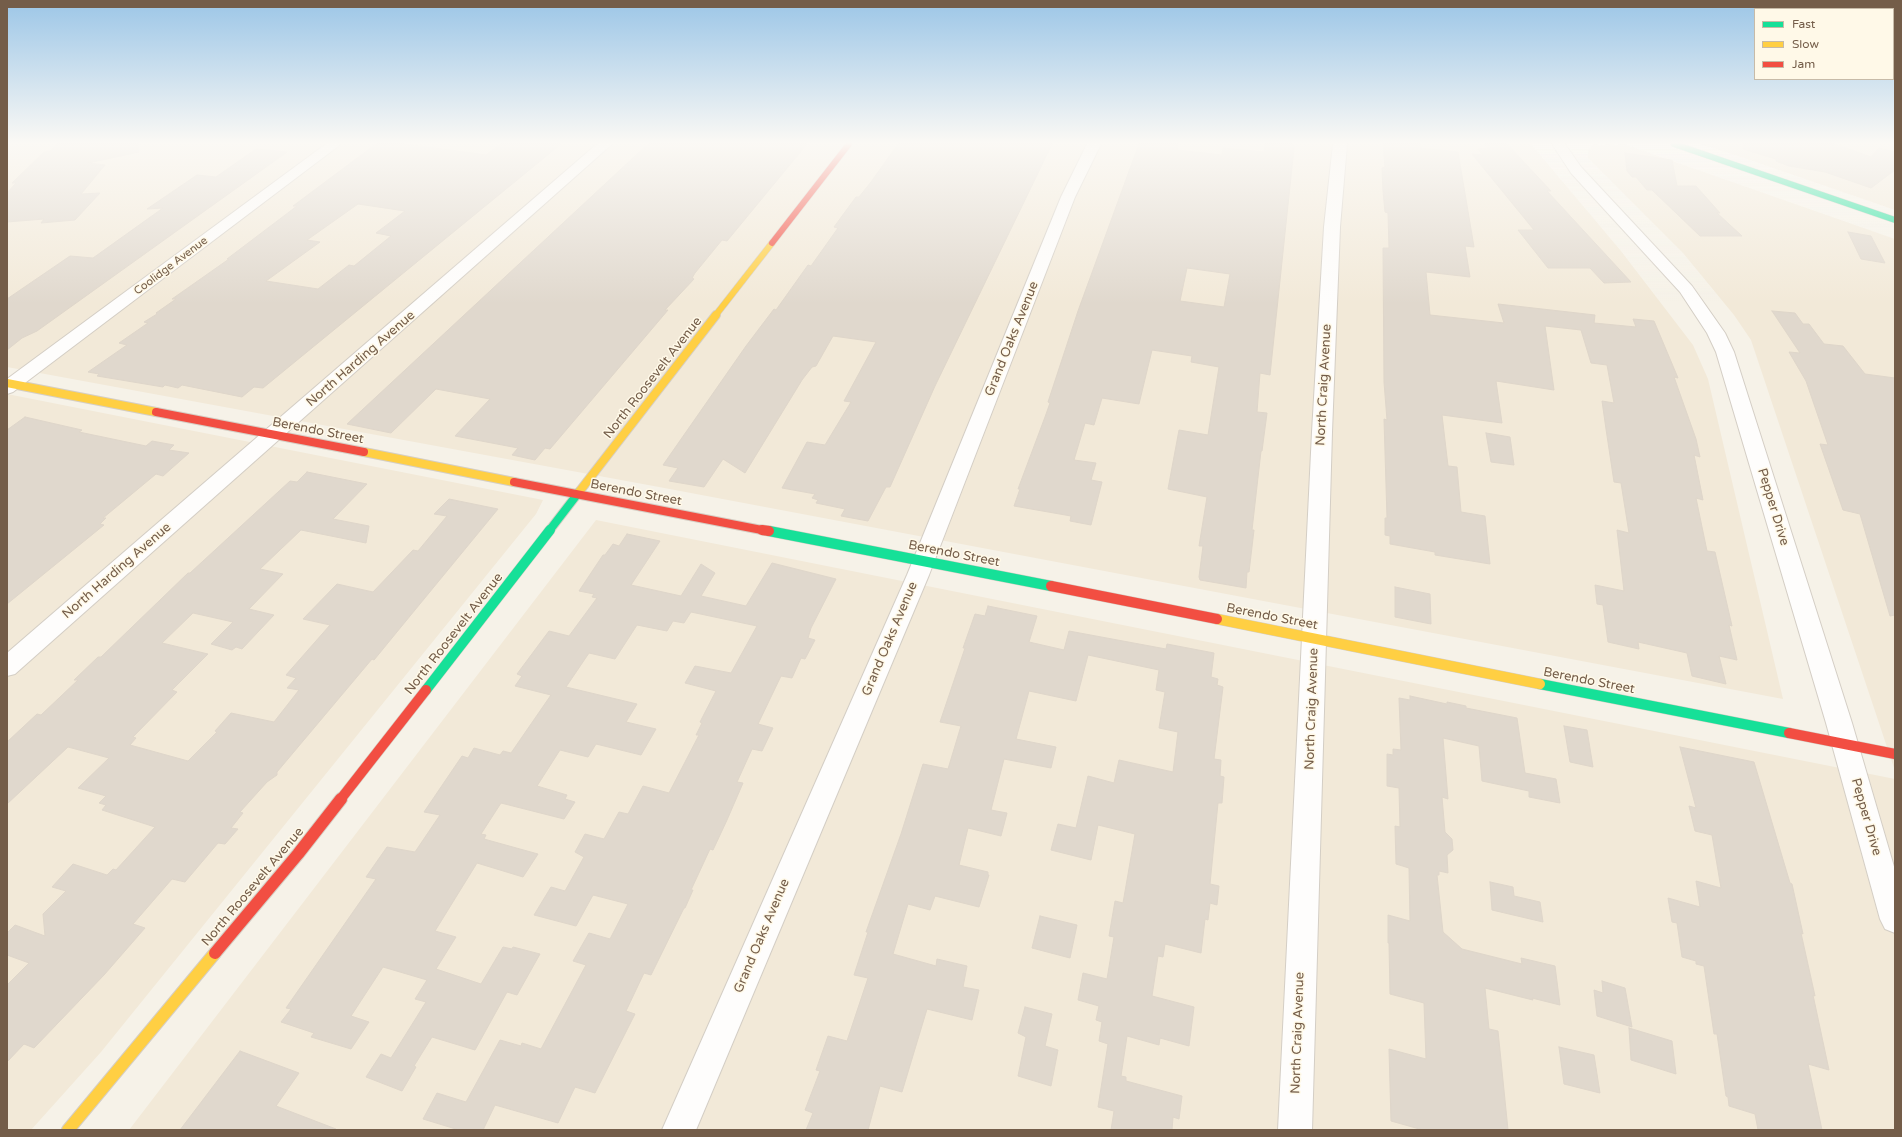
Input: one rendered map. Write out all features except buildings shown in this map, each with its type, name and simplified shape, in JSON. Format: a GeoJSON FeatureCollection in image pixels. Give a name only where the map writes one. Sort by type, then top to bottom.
{"type":"FeatureCollection","features":[{"type":"Feature","properties":{"kind":"street","name":"Coolidge Avenue"},"geometry":{"type":"LineString","coordinates":[[9,385],[263,197]]}},
{"type":"Feature","properties":{"kind":"street","name":"North Harding Avenue"},"geometry":{"type":"LineString","coordinates":[[7,667],[274,436],[546,197]]}},
{"type":"Feature","properties":{"kind":"street","name":"North Roosevelt Avenue"},"geometry":{"type":"LineString","coordinates":[[68,1130],[298,854],[579,495],[809,197]]}},
{"type":"Feature","properties":{"kind":"street","name":"Grand Oaks Avenue"},"geometry":{"type":"LineString","coordinates":[[679,1130],[923,561],[1068,197]]}},
{"type":"Feature","properties":{"kind":"street","name":"North Craig Avenue"},"geometry":{"type":"LineString","coordinates":[[1294,1130],[1315,639],[1322,432],[1332,227],[1335,197]]}},
{"type":"Feature","properties":{"kind":"street","name":"Pepper Drive"},"geometry":{"type":"LineString","coordinates":[[1601,197],[1686,288],[1719,339],[1725,352],[1845,745],[1895,919]]}},
{"type":"Feature","properties":{"kind":"street"},"geometry":{"type":"LineString","coordinates":[[1828,197],[1895,220]]}},
{"type":"Feature","properties":{"kind":"street","name":"Berendo Street"},"geometry":{"type":"LineString","coordinates":[[9,385],[923,561],[1895,754]]}},
{"type":"Feature","properties":{"kind":"shaded area"},"geometry":{"type":"Polygon","coordinates":[[[7,197],[1576,197],[1621,251],[1693,345],[1708,379],[1783,699],[659,487],[7,367],[7,197]]]}},
{"type":"Feature","properties":{"kind":"shaded area"},"geometry":{"type":"Polygon","coordinates":[[[1627,197],[1775,197],[1895,239],[1895,771],[1751,340],[1734,315],[1683,253],[1627,197]]]}},
{"type":"Feature","properties":{"kind":"shaded area"},"geometry":{"type":"Polygon","coordinates":[[[1857,197],[1895,197],[1895,210],[1857,197]]]}},
{"type":"Feature","properties":{"kind":"shaded area"},"geometry":{"type":"Polygon","coordinates":[[[7,394],[543,500],[536,514],[101,1052],[31,1130],[7,1130],[7,394]]]}},
{"type":"Feature","properties":{"kind":"shaded area"},"geometry":{"type":"Polygon","coordinates":[[[596,520],[1895,779],[1895,1130],[129,1130],[596,520]]]}},
{"type":"Feature","properties":{"kind":"traffic: fast"},"geometry":{"type":"LineString","coordinates":[[1828,197],[1895,220]]}},
{"type":"Feature","properties":{"kind":"traffic: fast"},"geometry":{"type":"LineString","coordinates":[[426,690],[579,492]]}},
{"type":"Feature","properties":{"kind":"traffic: fast"},"geometry":{"type":"LineString","coordinates":[[769,531],[1051,586]]}},
{"type":"Feature","properties":{"kind":"traffic: fast"},"geometry":{"type":"LineString","coordinates":[[1540,684],[1789,733]]}},
{"type":"Feature","properties":{"kind":"traffic: slow"},"geometry":{"type":"LineString","coordinates":[[579,492],[772,243]]}},
{"type":"Feature","properties":{"kind":"traffic: slow"},"geometry":{"type":"LineString","coordinates":[[7,383],[156,412]]}},
{"type":"Feature","properties":{"kind":"traffic: slow"},"geometry":{"type":"LineString","coordinates":[[364,452],[514,482]]}},
{"type":"Feature","properties":{"kind":"traffic: slow"},"geometry":{"type":"LineString","coordinates":[[1217,619],[1540,684]]}},
{"type":"Feature","properties":{"kind":"traffic: slow"},"geometry":{"type":"LineString","coordinates":[[68,1130],[215,953]]}},
{"type":"Feature","properties":{"kind":"traffic: jam"},"geometry":{"type":"LineString","coordinates":[[772,243],[808,197]]}},
{"type":"Feature","properties":{"kind":"traffic: jam"},"geometry":{"type":"LineString","coordinates":[[156,412],[364,452]]}},
{"type":"Feature","properties":{"kind":"traffic: jam"},"geometry":{"type":"LineString","coordinates":[[514,482],[769,531]]}},
{"type":"Feature","properties":{"kind":"traffic: jam"},"geometry":{"type":"LineString","coordinates":[[1051,586],[1217,619]]}},
{"type":"Feature","properties":{"kind":"traffic: jam"},"geometry":{"type":"LineString","coordinates":[[215,953],[298,854],[426,690]]}},
{"type":"Feature","properties":{"kind":"traffic: jam"},"geometry":{"type":"LineString","coordinates":[[1789,733],[1895,754]]}}]}
